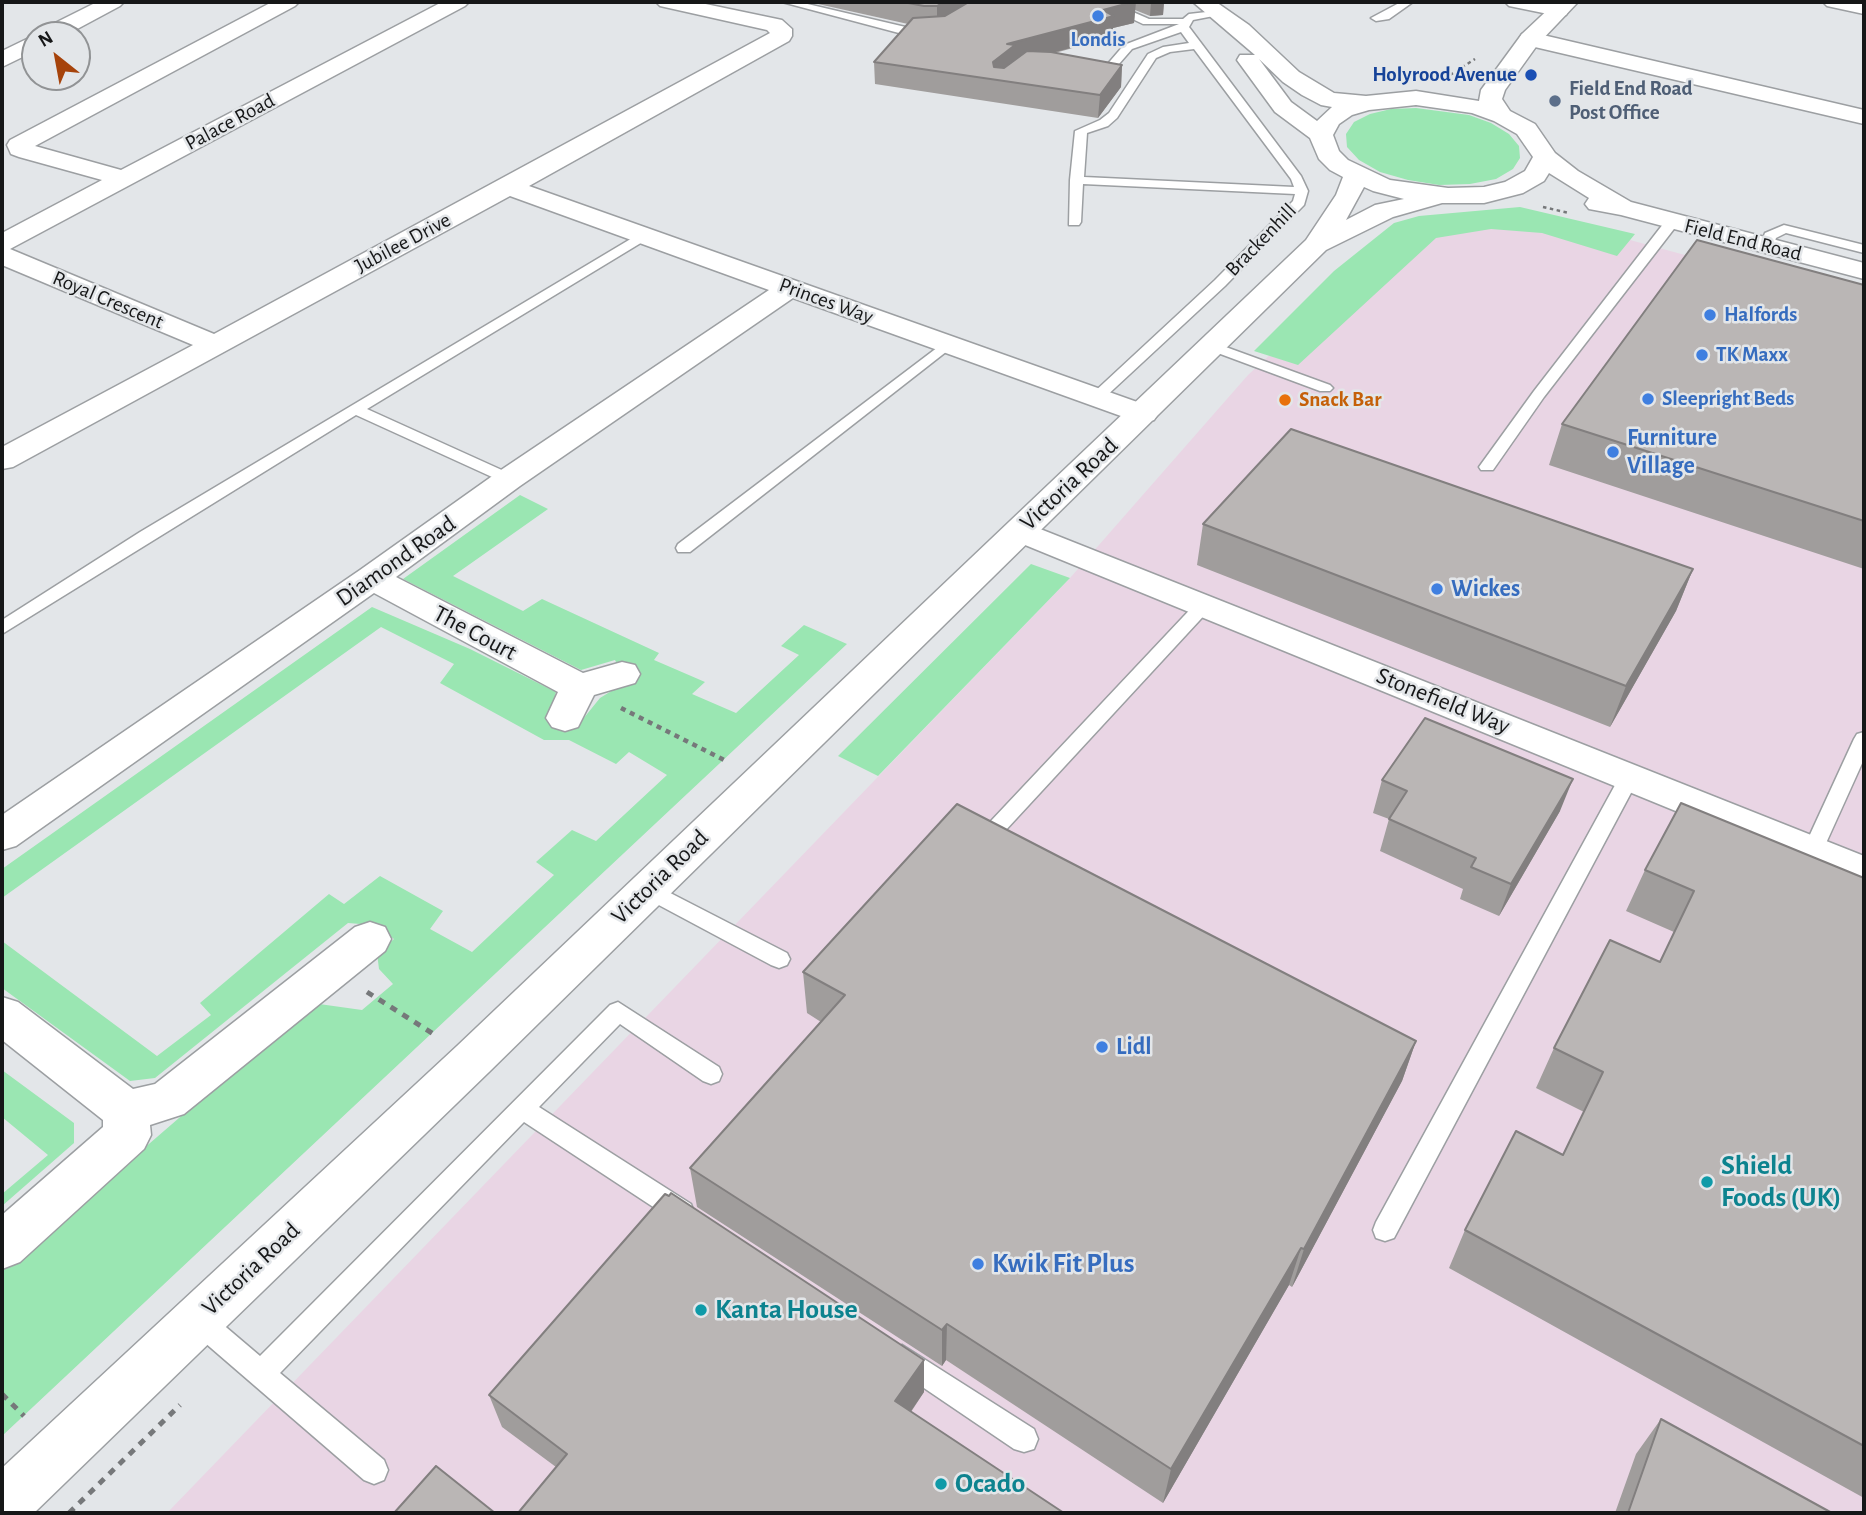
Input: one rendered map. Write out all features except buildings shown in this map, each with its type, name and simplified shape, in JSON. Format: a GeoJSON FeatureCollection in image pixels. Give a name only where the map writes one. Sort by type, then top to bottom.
{"type":"FeatureCollection","features":[{"type":"Feature","properties":{"kind":"street"},"geometry":{"type":"LineString","coordinates":[[76,21],[113,2]]}},
{"type":"Feature","properties":{"kind":"street"},"geometry":{"type":"LineString","coordinates":[[123,178],[27,152],[20,149],[19,145],[288,2]]}},
{"type":"Feature","properties":{"kind":"street","name":"Palace Road"},"geometry":{"type":"LineString","coordinates":[[2,243],[458,2]]}},
{"type":"Feature","properties":{"kind":"street","name":"Jubilee Drive"},"geometry":{"type":"LineString","coordinates":[[2,460],[508,187],[781,36],[781,29],[763,22],[667,2]]}},
{"type":"Feature","properties":{"kind":"street"},"geometry":{"type":"LineString","coordinates":[[1516,2],[1563,6]]}},
{"type":"Feature","properties":{"kind":"street"},"geometry":{"type":"LineString","coordinates":[[1834,2],[1864,8]]}},
{"type":"Feature","properties":{"kind":"street"},"geometry":{"type":"LineString","coordinates":[[1502,116],[1490,99],[1493,90],[1530,40],[1563,6]]}},
{"type":"Feature","properties":{"kind":"street"},"geometry":{"type":"LineString","coordinates":[[1200,13],[1272,57],[1291,77],[1329,100],[1366,103],[1438,96],[1467,87],[1530,40],[1864,117]]}},
{"type":"Feature","properties":{"kind":"street"},"geometry":{"type":"LineString","coordinates":[[1200,13],[1283,107],[1321,135],[1328,154],[1356,175],[1382,186],[1414,193],[1484,195],[1514,188],[1535,176],[1545,157]]}},
{"type":"Feature","properties":{"kind":"street"},"geometry":{"type":"LineString","coordinates":[[2,60],[21,50]]}},
{"type":"Feature","properties":{"kind":"street","name":"Field End Road"},"geometry":{"type":"LineString","coordinates":[[1416,98],[1457,103],[1502,116],[1527,129],[1545,157],[1569,176],[1622,207]]}},
{"type":"Feature","properties":{"kind":"street"},"geometry":{"type":"LineString","coordinates":[[1321,135],[1330,120],[1344,110],[1366,103]]}},
{"type":"Feature","properties":{"kind":"street","name":"Victoria Road"},"geometry":{"type":"LineString","coordinates":[[2,1506],[1143,414],[1316,245],[1349,195],[1356,175]]}},
{"type":"Feature","properties":{"kind":"street","name":"Princes Way"},"geometry":{"type":"LineString","coordinates":[[508,187],[1143,414]]}},
{"type":"Feature","properties":{"kind":"street","name":"Field End Road"},"geometry":{"type":"LineString","coordinates":[[1514,188],[1622,207],[1864,271]]}},
{"type":"Feature","properties":{"kind":"street","name":"Victoria Road"},"geometry":{"type":"LineString","coordinates":[[1316,245],[1384,211],[1448,196]]}},
{"type":"Feature","properties":{"kind":"street","name":"Royal Crescent"},"geometry":{"type":"LineString","coordinates":[[2,255],[214,344]]}},
{"type":"Feature","properties":{"kind":"street","name":"Diamond Road"},"geometry":{"type":"LineString","coordinates":[[2,835],[372,578],[509,479],[790,288]]}},
{"type":"Feature","properties":{"kind":"street","name":"Stonefield Way"},"geometry":{"type":"LineString","coordinates":[[1020,531],[1864,873]]}},
{"type":"Feature","properties":{"kind":"street","name":"The Court"},"geometry":{"type":"LineString","coordinates":[[372,578],[572,703]]}},
{"type":"Feature","properties":{"kind":"street"},"geometry":{"type":"LineString","coordinates":[[572,703],[622,674]]}},
{"type":"Feature","properties":{"kind":"street"},"geometry":{"type":"LineString","coordinates":[[126,1111],[168,1100],[370,939]]}},
{"type":"Feature","properties":{"kind":"street"},"geometry":{"type":"LineString","coordinates":[[2,1015],[126,1111],[127,1135],[2,1246]]}},
{"type":"Feature","properties":{"kind":"lane"},"geometry":{"type":"LineString","coordinates":[[787,2],[914,34],[940,33]]}},
{"type":"Feature","properties":{"kind":"lane"},"geometry":{"type":"LineString","coordinates":[[1102,2],[1146,22],[1166,16],[1200,13]]}},
{"type":"Feature","properties":{"kind":"lane"},"geometry":{"type":"LineString","coordinates":[[1124,2],[1166,16]]}},
{"type":"Feature","properties":{"kind":"lane"},"geometry":{"type":"LineString","coordinates":[[1376,18],[1385,17],[1408,2]]}},
{"type":"Feature","properties":{"kind":"lane"},"geometry":{"type":"LineString","coordinates":[[1076,70],[1108,70],[1128,47],[1200,13]]}},
{"type":"Feature","properties":{"kind":"lane","name":"Brackenhill"},"geometry":{"type":"LineString","coordinates":[[1097,397],[1259,244],[1299,202],[1302,191],[1297,179],[1196,45],[1200,13]]}},
{"type":"Feature","properties":{"kind":"lane"},"geometry":{"type":"LineString","coordinates":[[1074,222],[1081,131],[1104,123],[1113,114],[1152,55],[1167,49],[1196,45]]}},
{"type":"Feature","properties":{"kind":"lane"},"geometry":{"type":"LineString","coordinates":[[1076,180],[1302,191]]}},
{"type":"Feature","properties":{"kind":"lane"},"geometry":{"type":"LineString","coordinates":[[1487,467],[1672,222]]}},
{"type":"Feature","properties":{"kind":"lane"},"geometry":{"type":"LineString","coordinates":[[1768,246],[1770,236],[1784,229],[1864,250]]}},
{"type":"Feature","properties":{"kind":"lane"},"geometry":{"type":"LineString","coordinates":[[2,628],[644,234]]}},
{"type":"Feature","properties":{"kind":"lane"},"geometry":{"type":"LineString","coordinates":[[684,548],[946,345]]}},
{"type":"Feature","properties":{"kind":"lane"},"geometry":{"type":"LineString","coordinates":[[1212,346],[1325,388]]}},
{"type":"Feature","properties":{"kind":"lane"},"geometry":{"type":"LineString","coordinates":[[355,409],[509,479]]}},
{"type":"Feature","properties":{"kind":"lane"},"geometry":{"type":"LineString","coordinates":[[997,827],[1205,604]]}},
{"type":"Feature","properties":{"kind":"lane"},"geometry":{"type":"LineString","coordinates":[[1812,852],[1864,739]]}},
{"type":"Feature","properties":{"kind":"lane"},"geometry":{"type":"LineString","coordinates":[[1385,1230],[1630,776]]}},
{"type":"Feature","properties":{"kind":"lane"},"geometry":{"type":"LineString","coordinates":[[647,889],[779,959]]}},
{"type":"Feature","properties":{"kind":"lane"},"geometry":{"type":"LineString","coordinates":[[260,1374],[618,1011],[711,1074]]}},
{"type":"Feature","properties":{"kind":"lane"},"geometry":{"type":"LineString","coordinates":[[521,1108],[707,1229]]}},
{"type":"Feature","properties":{"kind":"lane"},"geometry":{"type":"LineString","coordinates":[[198,1319],[374,1470]]}},
{"type":"Feature","properties":{"kind":"lane"},"geometry":{"type":"LineString","coordinates":[[877,1342],[1024,1439]]}},
{"type":"Feature","properties":{"kind":"path"},"geometry":{"type":"LineString","coordinates":[[1445,79],[1482,53]]}},
{"type":"Feature","properties":{"kind":"path"},"geometry":{"type":"LineString","coordinates":[[572,703],[728,762]]}},
{"type":"Feature","properties":{"kind":"path"},"geometry":{"type":"LineString","coordinates":[[332,971],[435,1035]]}},
{"type":"Feature","properties":{"kind":"path"},"geometry":{"type":"LineString","coordinates":[[2,1394],[24,1416]]}},
{"type":"Feature","properties":{"kind":"shaded area"},"geometry":{"type":"Polygon","coordinates":[[[1546,217],[1864,304],[1864,1513],[167,1513],[1070,578],[1248,375],[1392,243],[1546,217]]]}},
{"type":"Feature","properties":{"kind":"green space"},"geometry":{"type":"Polygon","coordinates":[[[1416,108],[1469,115],[1491,123],[1509,134],[1519,146],[1520,158],[1513,169],[1496,179],[1470,184],[1439,185],[1380,172],[1359,160],[1347,147],[1346,134],[1354,122],[1370,114],[1391,109],[1416,108]]]}},
{"type":"Feature","properties":{"kind":"green space"},"geometry":{"type":"Polygon","coordinates":[[[1520,207],[1635,234],[1617,256],[1542,233],[1491,229],[1436,238],[1298,365],[1254,351],[1334,271],[1394,223],[1419,216],[1520,207]]]}},
{"type":"Feature","properties":{"kind":"green space"},"geometry":{"type":"Polygon","coordinates":[[[520,495],[548,509],[453,576],[523,611],[542,599],[659,653],[654,660],[705,682],[692,694],[736,713],[799,655],[781,646],[804,625],[847,644],[2,1436],[2,1271],[312,1003],[362,1010],[393,984],[379,969],[377,953],[394,939],[373,925],[348,923],[155,1078],[130,1081],[2,988],[2,941],[157,1056],[211,1015],[200,1003],[329,894],[344,904],[380,876],[443,911],[430,929],[472,952],[554,875],[536,862],[572,830],[596,841],[667,775],[629,752],[616,764],[569,740],[544,740],[440,683],[454,664],[381,627],[2,898],[2,869],[372,607],[470,649],[556,692],[549,717],[583,719],[600,698],[626,682],[615,660],[581,670],[403,579],[520,495]]]}},
{"type":"Feature","properties":{"kind":"green space"},"geometry":{"type":"Polygon","coordinates":[[[1031,564],[1070,578],[878,776],[838,756],[1031,564]]]}},
{"type":"Feature","properties":{"kind":"green space"},"geometry":{"type":"Polygon","coordinates":[[[2,1070],[74,1123],[74,1143],[2,1206],[2,1194],[48,1155],[2,1117],[2,1070]]]}},
{"type":"Feature","properties":{"kind":"place","name":"Londis"},"geometry":{"type":"Point","coordinates":[1098,16]}},
{"type":"Feature","properties":{"kind":"place","name":"Holyrood Avenue"},"geometry":{"type":"Point","coordinates":[1531,75]}},
{"type":"Feature","properties":{"kind":"place","name":"Field End Road Post Office"},"geometry":{"type":"Point","coordinates":[1555,101]}},
{"type":"Feature","properties":{"kind":"place","name":"Halfords"},"geometry":{"type":"Point","coordinates":[1710,315]}},
{"type":"Feature","properties":{"kind":"place","name":"TK Maxx"},"geometry":{"type":"Point","coordinates":[1702,355]}},
{"type":"Feature","properties":{"kind":"place","name":"Sleepright Beds"},"geometry":{"type":"Point","coordinates":[1648,399]}},
{"type":"Feature","properties":{"kind":"place","name":"Snack Bar"},"geometry":{"type":"Point","coordinates":[1285,400]}},
{"type":"Feature","properties":{"kind":"place","name":"Furniture Village"},"geometry":{"type":"Point","coordinates":[1613,452]}},
{"type":"Feature","properties":{"kind":"place","name":"Wickes"},"geometry":{"type":"Point","coordinates":[1437,589]}},
{"type":"Feature","properties":{"kind":"place","name":"Lidl"},"geometry":{"type":"Point","coordinates":[1102,1047]}},
{"type":"Feature","properties":{"kind":"place","name":"Shield Foods (UK)"},"geometry":{"type":"Point","coordinates":[1707,1182]}},
{"type":"Feature","properties":{"kind":"place","name":"Kwik Fit Plus"},"geometry":{"type":"Point","coordinates":[978,1264]}},
{"type":"Feature","properties":{"kind":"place","name":"Kanta House"},"geometry":{"type":"Point","coordinates":[701,1310]}},
{"type":"Feature","properties":{"kind":"place","name":"Ocado"},"geometry":{"type":"Point","coordinates":[941,1484]}}]}
